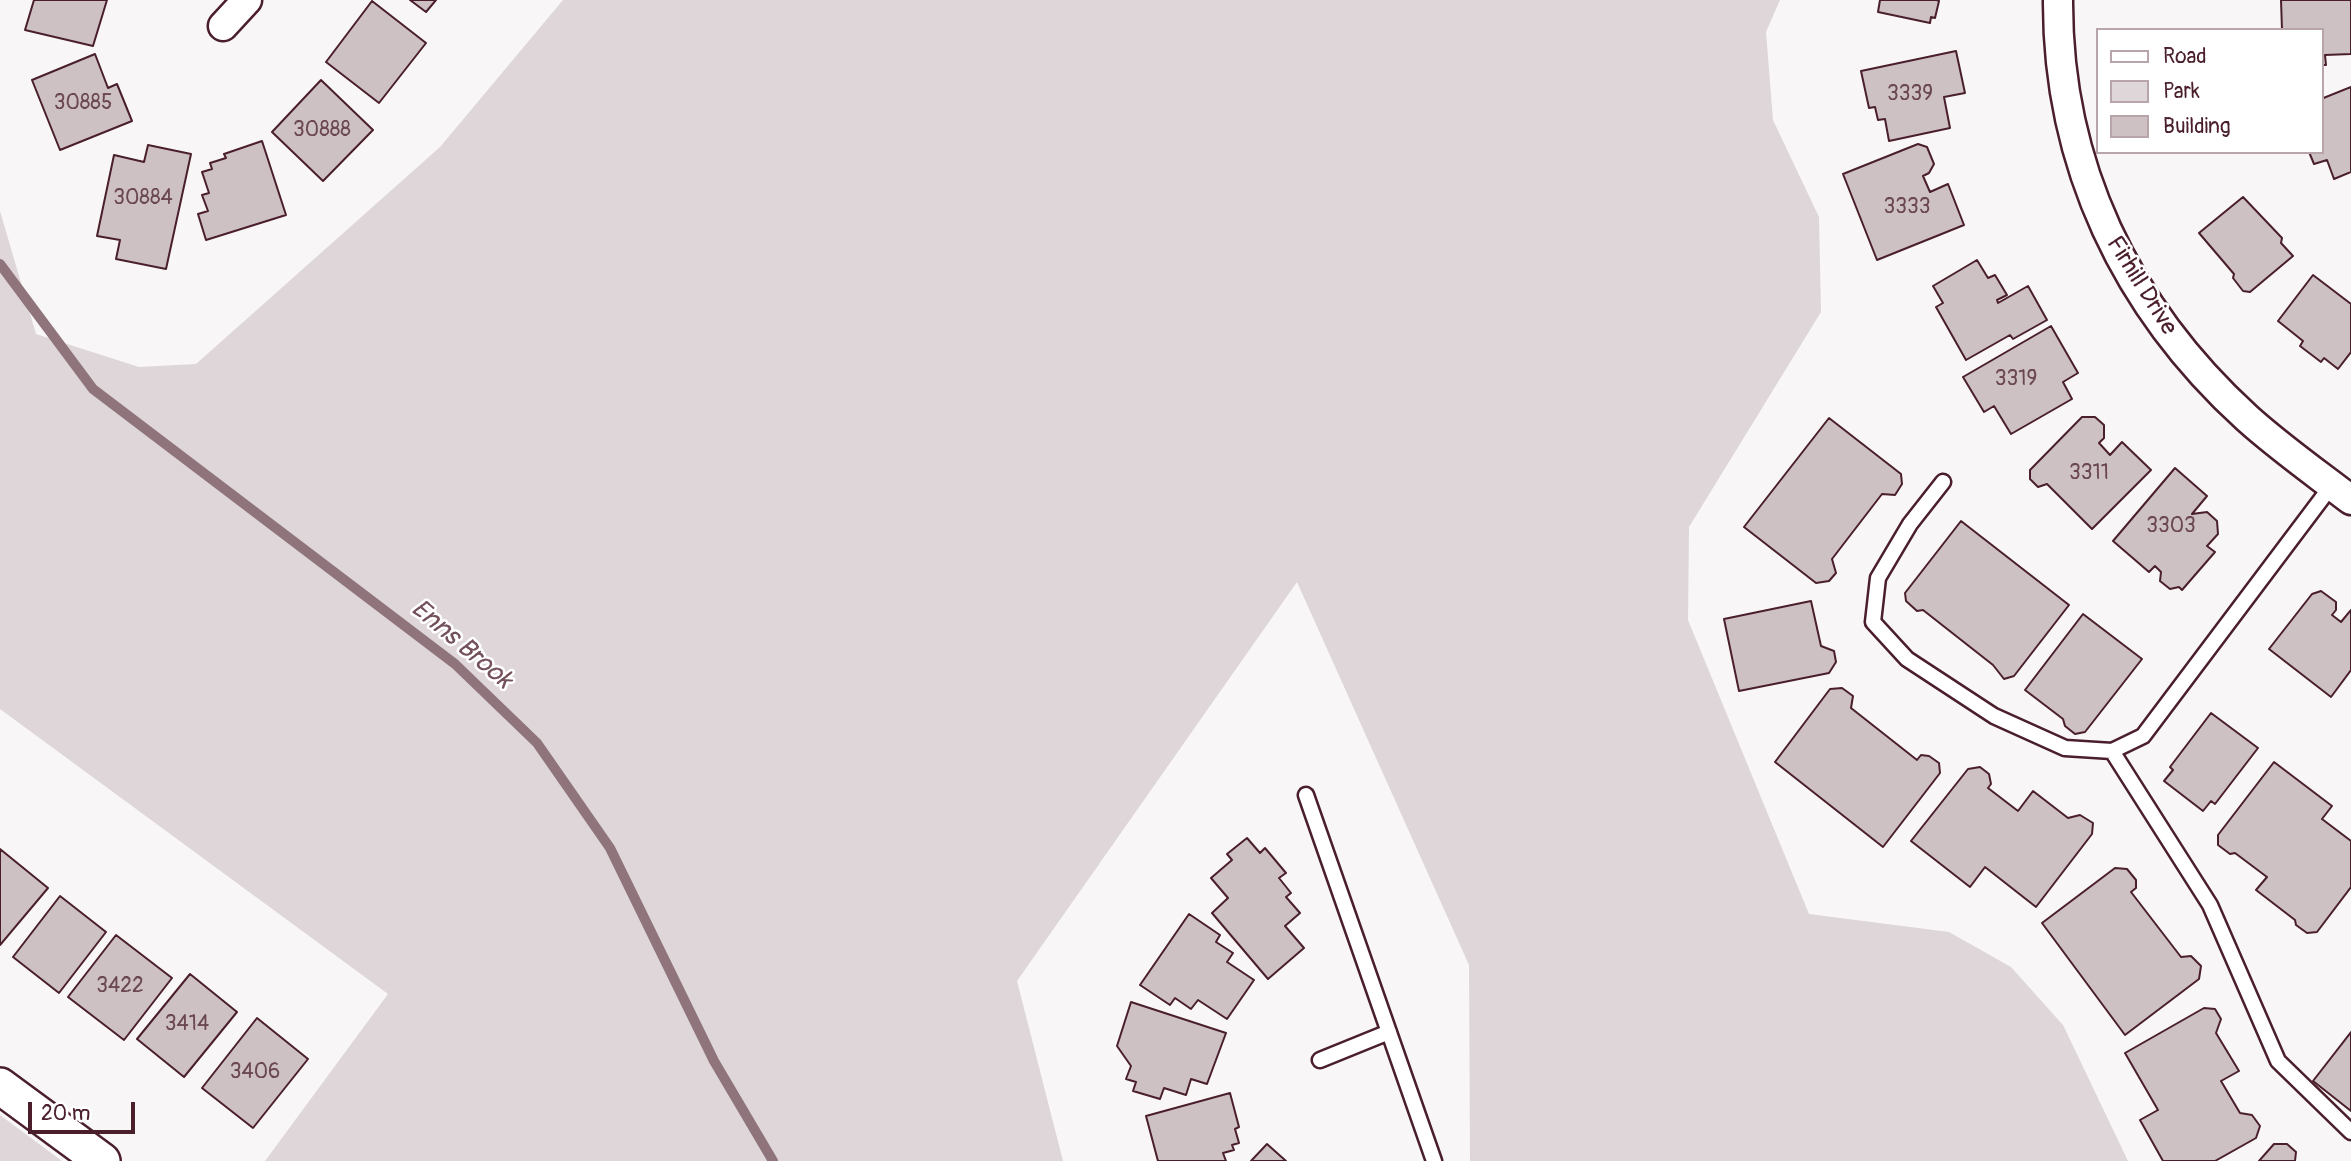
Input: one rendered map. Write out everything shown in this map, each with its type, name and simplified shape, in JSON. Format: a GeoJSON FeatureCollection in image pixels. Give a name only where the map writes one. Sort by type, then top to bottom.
{"type":"FeatureCollection","features":[{"type":"Feature","properties":{"kind":"street"},"geometry":{"type":"LineString","coordinates":[[223,26],[247,0]]}},
{"type":"Feature","properties":{"kind":"street","name":"Firhill Drive"},"geometry":{"type":"LineString","coordinates":[[2058,0],[2063,88],[2077,150],[2097,212],[2124,267],[2158,321],[2197,367],[2247,418],[2341,493]]}},
{"type":"Feature","properties":{"kind":"street"},"geometry":{"type":"LineString","coordinates":[[0,1086],[102,1161]]}},
{"type":"Feature","properties":{"kind":"lane"},"geometry":{"type":"LineString","coordinates":[[1943,482],[1910,524],[1878,578],[1872,622],[1907,659],[1994,716],[2065,748],[2112,751],[2143,736],[2341,493]]}},
{"type":"Feature","properties":{"kind":"lane"},"geometry":{"type":"LineString","coordinates":[[2112,751],[2210,905],[2278,1060],[2351,1132]]}},
{"type":"Feature","properties":{"kind":"lane"},"geometry":{"type":"LineString","coordinates":[[1306,795],[1434,1161]]}},
{"type":"Feature","properties":{"kind":"lane"},"geometry":{"type":"LineString","coordinates":[[1320,1060],[1389,1032]]}},
{"type":"Feature","properties":{"kind":"green space"},"geometry":{"type":"Polygon","coordinates":[[[563,0],[1780,0],[1766,32],[1773,120],[1819,217],[1821,312],[1689,527],[1688,620],[1809,914],[1949,932],[2011,967],[2063,1025],[2128,1161],[1470,1161],[1469,965],[1297,582],[1017,981],[1063,1161],[265,1161],[388,994],[0,709],[0,211],[36,334],[139,367],[196,364],[440,147],[563,0]]]}},
{"type":"Feature","properties":{"kind":"green space"},"geometry":{"type":"Polygon","coordinates":[[[0,1115],[62,1161],[0,1161],[0,1115]]]}},
{"type":"Feature","properties":{"kind":"building"},"geometry":{"type":"Polygon","coordinates":[[[34,0],[107,0],[93,46],[25,30],[34,0]]]}},
{"type":"Feature","properties":{"kind":"building"},"geometry":{"type":"Polygon","coordinates":[[[410,0],[436,0],[426,12],[410,0]]]}},
{"type":"Feature","properties":{"kind":"building"},"geometry":{"type":"Polygon","coordinates":[[[1880,0],[1939,1],[1935,18],[1931,17],[1930,23],[1878,12],[1880,0]]]}},
{"type":"Feature","properties":{"kind":"building"},"geometry":{"type":"Polygon","coordinates":[[[2281,0],[2351,0],[2351,54],[2325,55],[2326,65],[2323,65],[2323,28],[2282,28],[2281,0]]]}},
{"type":"Feature","properties":{"kind":"building"},"geometry":{"type":"Polygon","coordinates":[[[372,1],[426,43],[379,103],[326,62],[372,1]]]}},
{"type":"Feature","properties":{"kind":"building"},"geometry":{"type":"Polygon","coordinates":[[[1956,51],[1965,93],[1944,97],[1950,128],[1889,141],[1885,119],[1878,120],[1875,107],[1869,108],[1861,71],[1956,51]]]}},
{"type":"Feature","properties":{"kind":"building"},"geometry":{"type":"Polygon","coordinates":[[[95,54],[108,88],[117,84],[132,121],[60,150],[32,80],[95,54]]]}},
{"type":"Feature","properties":{"kind":"building"},"geometry":{"type":"Polygon","coordinates":[[[321,80],[373,130],[323,181],[272,132],[321,80]]]}},
{"type":"Feature","properties":{"kind":"building"},"geometry":{"type":"Polygon","coordinates":[[[2351,87],[2351,172],[2334,179],[2327,160],[2314,164],[2310,154],[2323,154],[2323,98],[2351,87]]]}},
{"type":"Feature","properties":{"kind":"building"},"geometry":{"type":"Polygon","coordinates":[[[262,141],[286,215],[206,240],[198,214],[208,211],[202,195],[209,193],[202,172],[212,169],[210,163],[226,158],[224,154],[262,141]]]}},
{"type":"Feature","properties":{"kind":"building"},"geometry":{"type":"Polygon","coordinates":[[[1918,144],[1927,147],[1934,164],[1929,173],[1923,176],[1930,192],[1948,184],[1964,225],[1877,260],[1843,174],[1918,144]]]}},
{"type":"Feature","properties":{"kind":"building"},"geometry":{"type":"Polygon","coordinates":[[[148,145],[191,154],[166,269],[116,259],[120,240],[97,236],[114,155],[144,162],[148,145]]]}},
{"type":"Feature","properties":{"kind":"building"},"geometry":{"type":"Polygon","coordinates":[[[2243,197],[2282,238],[2281,243],[2293,256],[2250,292],[2243,291],[2233,278],[2234,274],[2199,233],[2243,197]]]}},
{"type":"Feature","properties":{"kind":"building"},"geometry":{"type":"Polygon","coordinates":[[[1977,260],[1988,278],[1995,275],[2007,295],[1997,300],[1998,303],[2028,286],[2047,320],[2013,339],[2010,335],[1966,360],[1936,307],[1943,303],[1933,286],[1977,260]]]}},
{"type":"Feature","properties":{"kind":"building"},"geometry":{"type":"Polygon","coordinates":[[[2313,275],[2351,304],[2351,352],[2338,369],[2324,358],[2321,362],[2300,346],[2303,341],[2278,321],[2313,275]]]}},
{"type":"Feature","properties":{"kind":"building"},"geometry":{"type":"Polygon","coordinates":[[[2051,326],[2078,373],[2063,382],[2072,399],[2011,434],[1994,406],[1984,412],[1963,377],[2051,326]]]}},
{"type":"Feature","properties":{"kind":"building"},"geometry":{"type":"Polygon","coordinates":[[[2082,417],[2095,417],[2104,425],[2104,438],[2099,443],[2110,455],[2122,442],[2151,470],[2092,529],[2047,484],[2038,487],[2030,479],[2030,470],[2082,417]]]}},
{"type":"Feature","properties":{"kind":"building"},"geometry":{"type":"Polygon","coordinates":[[[1829,418],[1901,474],[1902,484],[1895,495],[1882,494],[1832,559],[1836,573],[1829,581],[1816,583],[1744,527],[1829,418]]]}},
{"type":"Feature","properties":{"kind":"building"},"geometry":{"type":"Polygon","coordinates":[[[2175,468],[2207,496],[2192,514],[2207,512],[2217,521],[2218,534],[2207,546],[2215,552],[2182,590],[2179,587],[2170,589],[2160,581],[2161,572],[2155,566],[2149,572],[2113,541],[2175,468]]]}},
{"type":"Feature","properties":{"kind":"building"},"geometry":{"type":"Polygon","coordinates":[[[1961,521],[2069,605],[2014,676],[2004,679],[1993,665],[1923,610],[1917,611],[1906,601],[1905,593],[1961,521]]]}},
{"type":"Feature","properties":{"kind":"building"},"geometry":{"type":"Polygon","coordinates":[[[2321,591],[2336,602],[2336,610],[2332,615],[2341,622],[2351,610],[2351,670],[2331,697],[2269,649],[2312,594],[2321,591]]]}},
{"type":"Feature","properties":{"kind":"building"},"geometry":{"type":"Polygon","coordinates":[[[1811,601],[1821,646],[1834,651],[1836,662],[1829,673],[1739,691],[1724,619],[1811,601]]]}},
{"type":"Feature","properties":{"kind":"building"},"geometry":{"type":"Polygon","coordinates":[[[2083,614],[2142,659],[2085,732],[2075,734],[2065,726],[2063,719],[2025,690],[2083,614]]]}},
{"type":"Feature","properties":{"kind":"building"},"geometry":{"type":"Polygon","coordinates":[[[1842,688],[1853,696],[1851,708],[1917,760],[1921,755],[1929,756],[1939,763],[1940,773],[1883,847],[1775,762],[1830,689],[1842,688]]]}},
{"type":"Feature","properties":{"kind":"building"},"geometry":{"type":"Polygon","coordinates":[[[2211,713],[2258,748],[2215,804],[2211,801],[2203,811],[2164,781],[2173,770],[2170,767],[2211,713]]]}},
{"type":"Feature","properties":{"kind":"building"},"geometry":{"type":"Polygon","coordinates":[[[2274,762],[2332,806],[2322,819],[2351,841],[2351,887],[2317,932],[2307,933],[2296,925],[2295,920],[2256,890],[2267,877],[2235,853],[2230,854],[2218,845],[2218,835],[2274,762]]]}},
{"type":"Feature","properties":{"kind":"building"},"geometry":{"type":"Polygon","coordinates":[[[1980,767],[1989,774],[1991,784],[1988,788],[2018,811],[2033,791],[2068,818],[2080,815],[2093,823],[2092,834],[2036,907],[1985,867],[1970,887],[1911,841],[1968,769],[1980,767]]]}},
{"type":"Feature","properties":{"kind":"building"},"geometry":{"type":"Polygon","coordinates":[[[1247,838],[1260,853],[1265,848],[1286,873],[1279,878],[1291,893],[1286,897],[1300,913],[1285,926],[1304,948],[1268,979],[1212,913],[1228,898],[1211,878],[1232,860],[1227,854],[1247,838]]]}},
{"type":"Feature","properties":{"kind":"building"},"geometry":{"type":"Polygon","coordinates":[[[0,849],[48,888],[0,945],[0,849]]]}},
{"type":"Feature","properties":{"kind":"building"},"geometry":{"type":"Polygon","coordinates":[[[2115,868],[2127,869],[2136,880],[2136,888],[2131,892],[2181,957],[2191,956],[2201,966],[2199,979],[2125,1035],[2042,923],[2115,868]]]}},
{"type":"Feature","properties":{"kind":"building"},"geometry":{"type":"Polygon","coordinates":[[[60,896],[106,932],[59,993],[13,957],[60,896]]]}},
{"type":"Feature","properties":{"kind":"building"},"geometry":{"type":"Polygon","coordinates":[[[1189,914],[1220,935],[1216,942],[1233,953],[1227,962],[1254,980],[1227,1019],[1198,1000],[1191,1009],[1175,998],[1170,1005],[1140,985],[1189,914]]]}},
{"type":"Feature","properties":{"kind":"building"},"geometry":{"type":"Polygon","coordinates":[[[116,935],[172,978],[124,1040],[68,997],[116,935]]]}},
{"type":"Feature","properties":{"kind":"building"},"geometry":{"type":"Polygon","coordinates":[[[190,974],[237,1012],[184,1077],[137,1039],[190,974]]]}},
{"type":"Feature","properties":{"kind":"building"},"geometry":{"type":"Polygon","coordinates":[[[1131,1002],[1226,1033],[1207,1084],[1191,1079],[1186,1095],[1164,1088],[1160,1099],[1133,1091],[1136,1082],[1126,1079],[1131,1066],[1117,1046],[1131,1002]]]}},
{"type":"Feature","properties":{"kind":"building"},"geometry":{"type":"Polygon","coordinates":[[[2204,1008],[2215,1009],[2221,1019],[2216,1033],[2239,1071],[2221,1081],[2240,1113],[2252,1115],[2260,1126],[2256,1138],[2215,1161],[2163,1161],[2140,1120],[2158,1110],[2125,1053],[2204,1008]]]}},
{"type":"Feature","properties":{"kind":"building"},"geometry":{"type":"Polygon","coordinates":[[[257,1018],[308,1059],[253,1128],[202,1088],[257,1018]]]}},
{"type":"Feature","properties":{"kind":"building"},"geometry":{"type":"Polygon","coordinates":[[[2351,1032],[2351,1111],[2313,1081],[2351,1032]]]}},
{"type":"Feature","properties":{"kind":"building"},"geometry":{"type":"Polygon","coordinates":[[[1230,1093],[1239,1127],[1235,1129],[1239,1143],[1232,1145],[1234,1150],[1223,1153],[1226,1161],[1158,1161],[1146,1116],[1230,1093]]]}},
{"type":"Feature","properties":{"kind":"building"},"geometry":{"type":"Polygon","coordinates":[[[1267,1144],[1286,1161],[1251,1161],[1267,1144]]]}},
{"type":"Feature","properties":{"kind":"building"},"geometry":{"type":"Polygon","coordinates":[[[2274,1144],[2287,1144],[2296,1152],[2295,1161],[2259,1161],[2274,1144]]]}},
{"type":"Feature","properties":{"kind":"waterway","name":"Enns Brook"},"geometry":{"type":"LineString","coordinates":[[0,264],[93,389],[455,664],[537,743],[610,848],[714,1061],[773,1161]]}}]}
